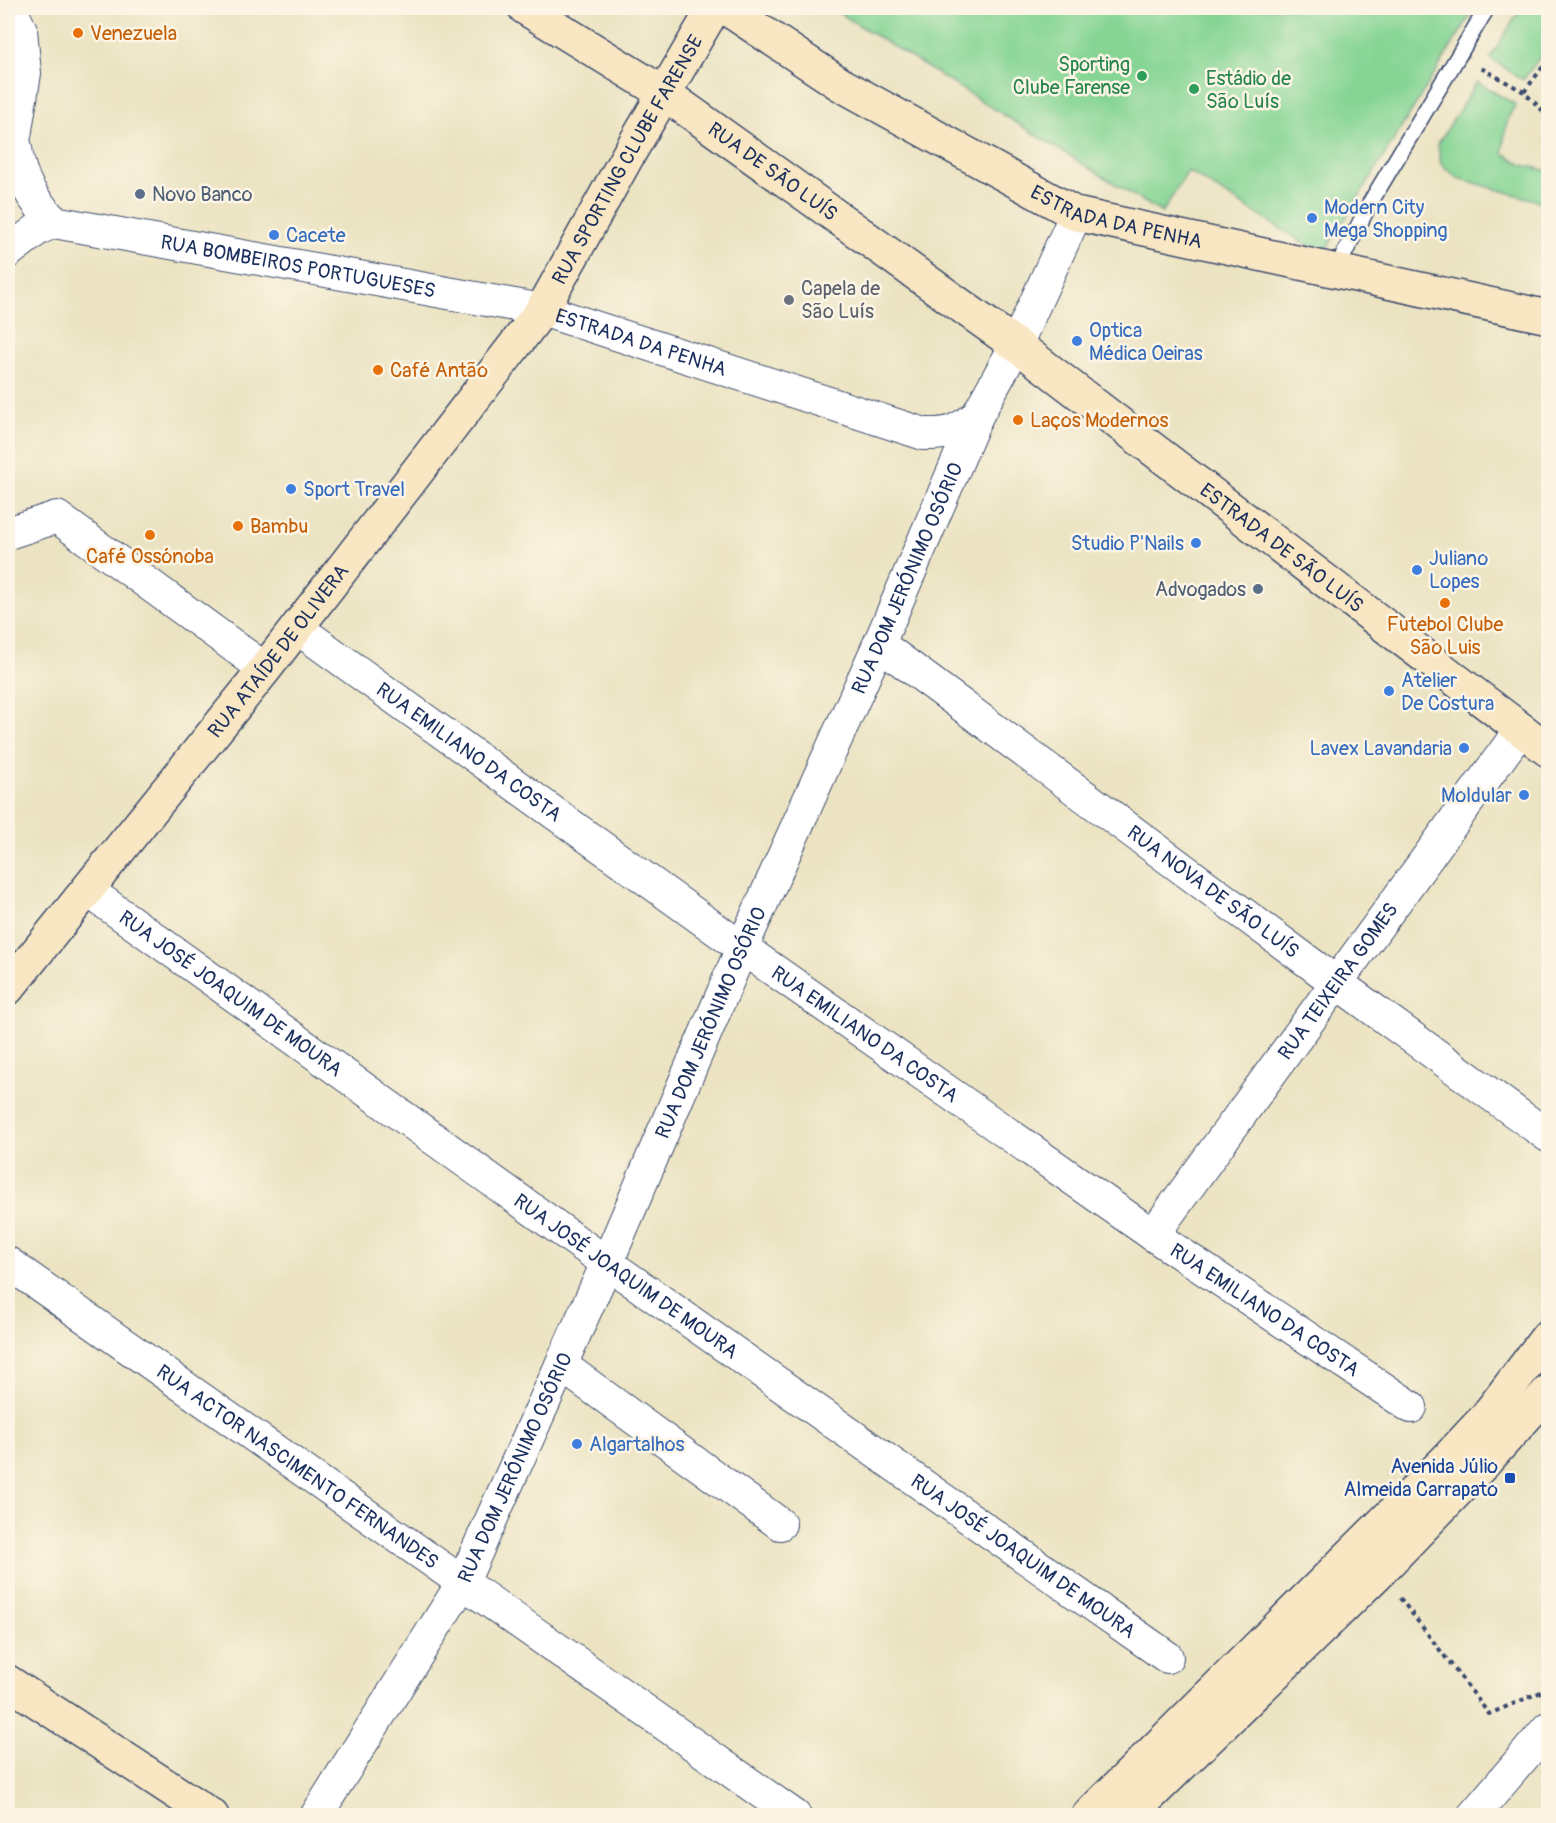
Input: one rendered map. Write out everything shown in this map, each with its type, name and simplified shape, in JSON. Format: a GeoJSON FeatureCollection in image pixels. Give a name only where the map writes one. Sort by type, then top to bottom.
{"type":"FeatureCollection","features":[{"type":"Feature","properties":{"kind":"street"},"geometry":{"type":"LineString","coordinates":[[8,180],[26,73],[21,30],[10,8]]}},
{"type":"Feature","properties":{"kind":"street","name":"RUA DE SÃO LUÍS"},"geometry":{"type":"LineString","coordinates":[[525,8],[665,94],[1016,345]]}},
{"type":"Feature","properties":{"kind":"street","name":"RUA SPORTING CLUBE FARENSE"},"geometry":{"type":"LineString","coordinates":[[542,310],[627,157],[714,8]]}},
{"type":"Feature","properties":{"kind":"street","name":"ESTRADA DA PENHA"},"geometry":{"type":"LineString","coordinates":[[726,8],[840,84],[1076,214],[1548,317]]}},
{"type":"Feature","properties":{"kind":"street"},"geometry":{"type":"LineString","coordinates":[[8,252],[38,229],[54,222],[36,200],[19,169],[15,139]]}},
{"type":"Feature","properties":{"kind":"street","name":"RUA DOM JERÓNIMO OSÓRIO"},"geometry":{"type":"LineString","coordinates":[[316,1815],[463,1582],[607,1263],[742,948],[879,644],[977,416],[1016,345],[1076,214]]}},
{"type":"Feature","properties":{"kind":"street","name":"RUA BOMBEIROS PORTUGUESES"},"geometry":{"type":"LineString","coordinates":[[54,222],[542,310]]}},
{"type":"Feature","properties":{"kind":"street","name":"ESTRADA DA PENHA"},"geometry":{"type":"LineString","coordinates":[[542,310],[924,434],[956,431],[977,416]]}},
{"type":"Feature","properties":{"kind":"street","name":"RUA ATAÍDE DE OLIVERA"},"geometry":{"type":"LineString","coordinates":[[8,988],[266,669],[542,310]]}},
{"type":"Feature","properties":{"kind":"street","name":"ESTRADA DE SÃO LUÍS"},"geometry":{"type":"LineString","coordinates":[[1016,345],[1548,750]]}},
{"type":"Feature","properties":{"kind":"street"},"geometry":{"type":"LineString","coordinates":[[8,533],[57,517],[266,669]]}},
{"type":"Feature","properties":{"kind":"street","name":"RUA EMILIANO DA COSTA"},"geometry":{"type":"LineString","coordinates":[[297,628],[742,948],[1153,1235],[1411,1407]]}},
{"type":"Feature","properties":{"kind":"street","name":"RUA NOVA DE SÃO LUÍS"},"geometry":{"type":"LineString","coordinates":[[879,644],[1548,1136]]}},
{"type":"Feature","properties":{"kind":"street","name":"RUA TEIXEIRA GOMES"},"geometry":{"type":"LineString","coordinates":[[1153,1235],[1521,729]]}},
{"type":"Feature","properties":{"kind":"street","name":"RUA JOSÉ JOAQUIM DE MOURA"},"geometry":{"type":"LineString","coordinates":[[87,890],[607,1263],[1167,1657]]}},
{"type":"Feature","properties":{"kind":"street","name":"RUA ACTOR NASCIMENTO FERNANDES"},"geometry":{"type":"LineString","coordinates":[[8,1263],[795,1815]]}},
{"type":"Feature","properties":{"kind":"street"},"geometry":{"type":"LineString","coordinates":[[1088,1815],[1445,1461],[1487,1416],[1548,1336]]}},
{"type":"Feature","properties":{"kind":"street"},"geometry":{"type":"LineString","coordinates":[[561,1365],[780,1524]]}},
{"type":"Feature","properties":{"kind":"street"},"geometry":{"type":"LineString","coordinates":[[1130,1815],[1380,1571],[1485,1462],[1548,1392]]}},
{"type":"Feature","properties":{"kind":"street"},"geometry":{"type":"LineString","coordinates":[[8,1682],[212,1815]]}},
{"type":"Feature","properties":{"kind":"street"},"geometry":{"type":"LineString","coordinates":[[1473,1815],[1548,1728]]}},
{"type":"Feature","properties":{"kind":"lane"},"geometry":{"type":"LineString","coordinates":[[1336,270],[1370,203],[1487,8]]}},
{"type":"Feature","properties":{"kind":"path"},"geometry":{"type":"LineString","coordinates":[[1524,92],[1548,60]]}},
{"type":"Feature","properties":{"kind":"path"},"geometry":{"type":"LineString","coordinates":[[1481,68],[1524,92],[1548,116]]}},
{"type":"Feature","properties":{"kind":"path"},"geometry":{"type":"LineString","coordinates":[[1380,1571],[1489,1714],[1548,1689]]}},
{"type":"Feature","properties":{"kind":"green space","name":"Estádio de São Luís"},"geometry":{"type":"Polygon","coordinates":[[[831,8],[1475,8],[1323,255],[1188,171],[1162,213],[831,8]]]}},
{"type":"Feature","properties":{"kind":"green space"},"geometry":{"type":"Polygon","coordinates":[[[1521,8],[1548,8],[1548,46],[1523,80],[1490,58],[1521,8]]]}},
{"type":"Feature","properties":{"kind":"green space"},"geometry":{"type":"Polygon","coordinates":[[[1477,82],[1516,105],[1507,121],[1503,153],[1523,165],[1548,171],[1548,204],[1458,178],[1441,164],[1438,144],[1477,82]]]}},
{"type":"Feature","properties":{"kind":"place","name":"Venezuela"},"geometry":{"type":"Point","coordinates":[78,33]}},
{"type":"Feature","properties":{"kind":"place","name":"Sporting Clube Farense"},"geometry":{"type":"Point","coordinates":[1142,76]}},
{"type":"Feature","properties":{"kind":"place","name":"Estádio de São Luís"},"geometry":{"type":"Point","coordinates":[1194,89]}},
{"type":"Feature","properties":{"kind":"place","name":"Novo Banco"},"geometry":{"type":"Point","coordinates":[140,194]}},
{"type":"Feature","properties":{"kind":"place","name":"Modern City Mega Shopping"},"geometry":{"type":"Point","coordinates":[1312,218]}},
{"type":"Feature","properties":{"kind":"place","name":"Cacete"},"geometry":{"type":"Point","coordinates":[274,235]}},
{"type":"Feature","properties":{"kind":"place","name":"Capela de São Luís"},"geometry":{"type":"Point","coordinates":[789,300]}},
{"type":"Feature","properties":{"kind":"place","name":"Optica Médica Oeiras"},"geometry":{"type":"Point","coordinates":[1077,341]}},
{"type":"Feature","properties":{"kind":"place","name":"Café Antão"},"geometry":{"type":"Point","coordinates":[378,370]}},
{"type":"Feature","properties":{"kind":"place","name":"Laços Modernos"},"geometry":{"type":"Point","coordinates":[1018,420]}},
{"type":"Feature","properties":{"kind":"place","name":"Sport Travel"},"geometry":{"type":"Point","coordinates":[291,489]}},
{"type":"Feature","properties":{"kind":"place","name":"Bambu"},"geometry":{"type":"Point","coordinates":[238,526]}},
{"type":"Feature","properties":{"kind":"place","name":"Café Ossónoba"},"geometry":{"type":"Point","coordinates":[150,535]}},
{"type":"Feature","properties":{"kind":"place","name":"Studio P'Nails"},"geometry":{"type":"Point","coordinates":[1196,543]}},
{"type":"Feature","properties":{"kind":"place","name":"Juliano Lopes"},"geometry":{"type":"Point","coordinates":[1417,570]}},
{"type":"Feature","properties":{"kind":"place","name":"Advogados"},"geometry":{"type":"Point","coordinates":[1258,589]}},
{"type":"Feature","properties":{"kind":"place","name":"Futebol Clube São Luis"},"geometry":{"type":"Point","coordinates":[1445,603]}},
{"type":"Feature","properties":{"kind":"place","name":"Atelier De Costura"},"geometry":{"type":"Point","coordinates":[1389,691]}},
{"type":"Feature","properties":{"kind":"place","name":"Lavex Lavandaria"},"geometry":{"type":"Point","coordinates":[1464,748]}},
{"type":"Feature","properties":{"kind":"place","name":"Moldular"},"geometry":{"type":"Point","coordinates":[1524,795]}},
{"type":"Feature","properties":{"kind":"place","name":"Algartalhos"},"geometry":{"type":"Point","coordinates":[577,1444]}},
{"type":"Feature","properties":{"kind":"place","name":"Avenida Júlio Almeida Carrapato"},"geometry":{"type":"Point","coordinates":[1510,1478]}}]}
